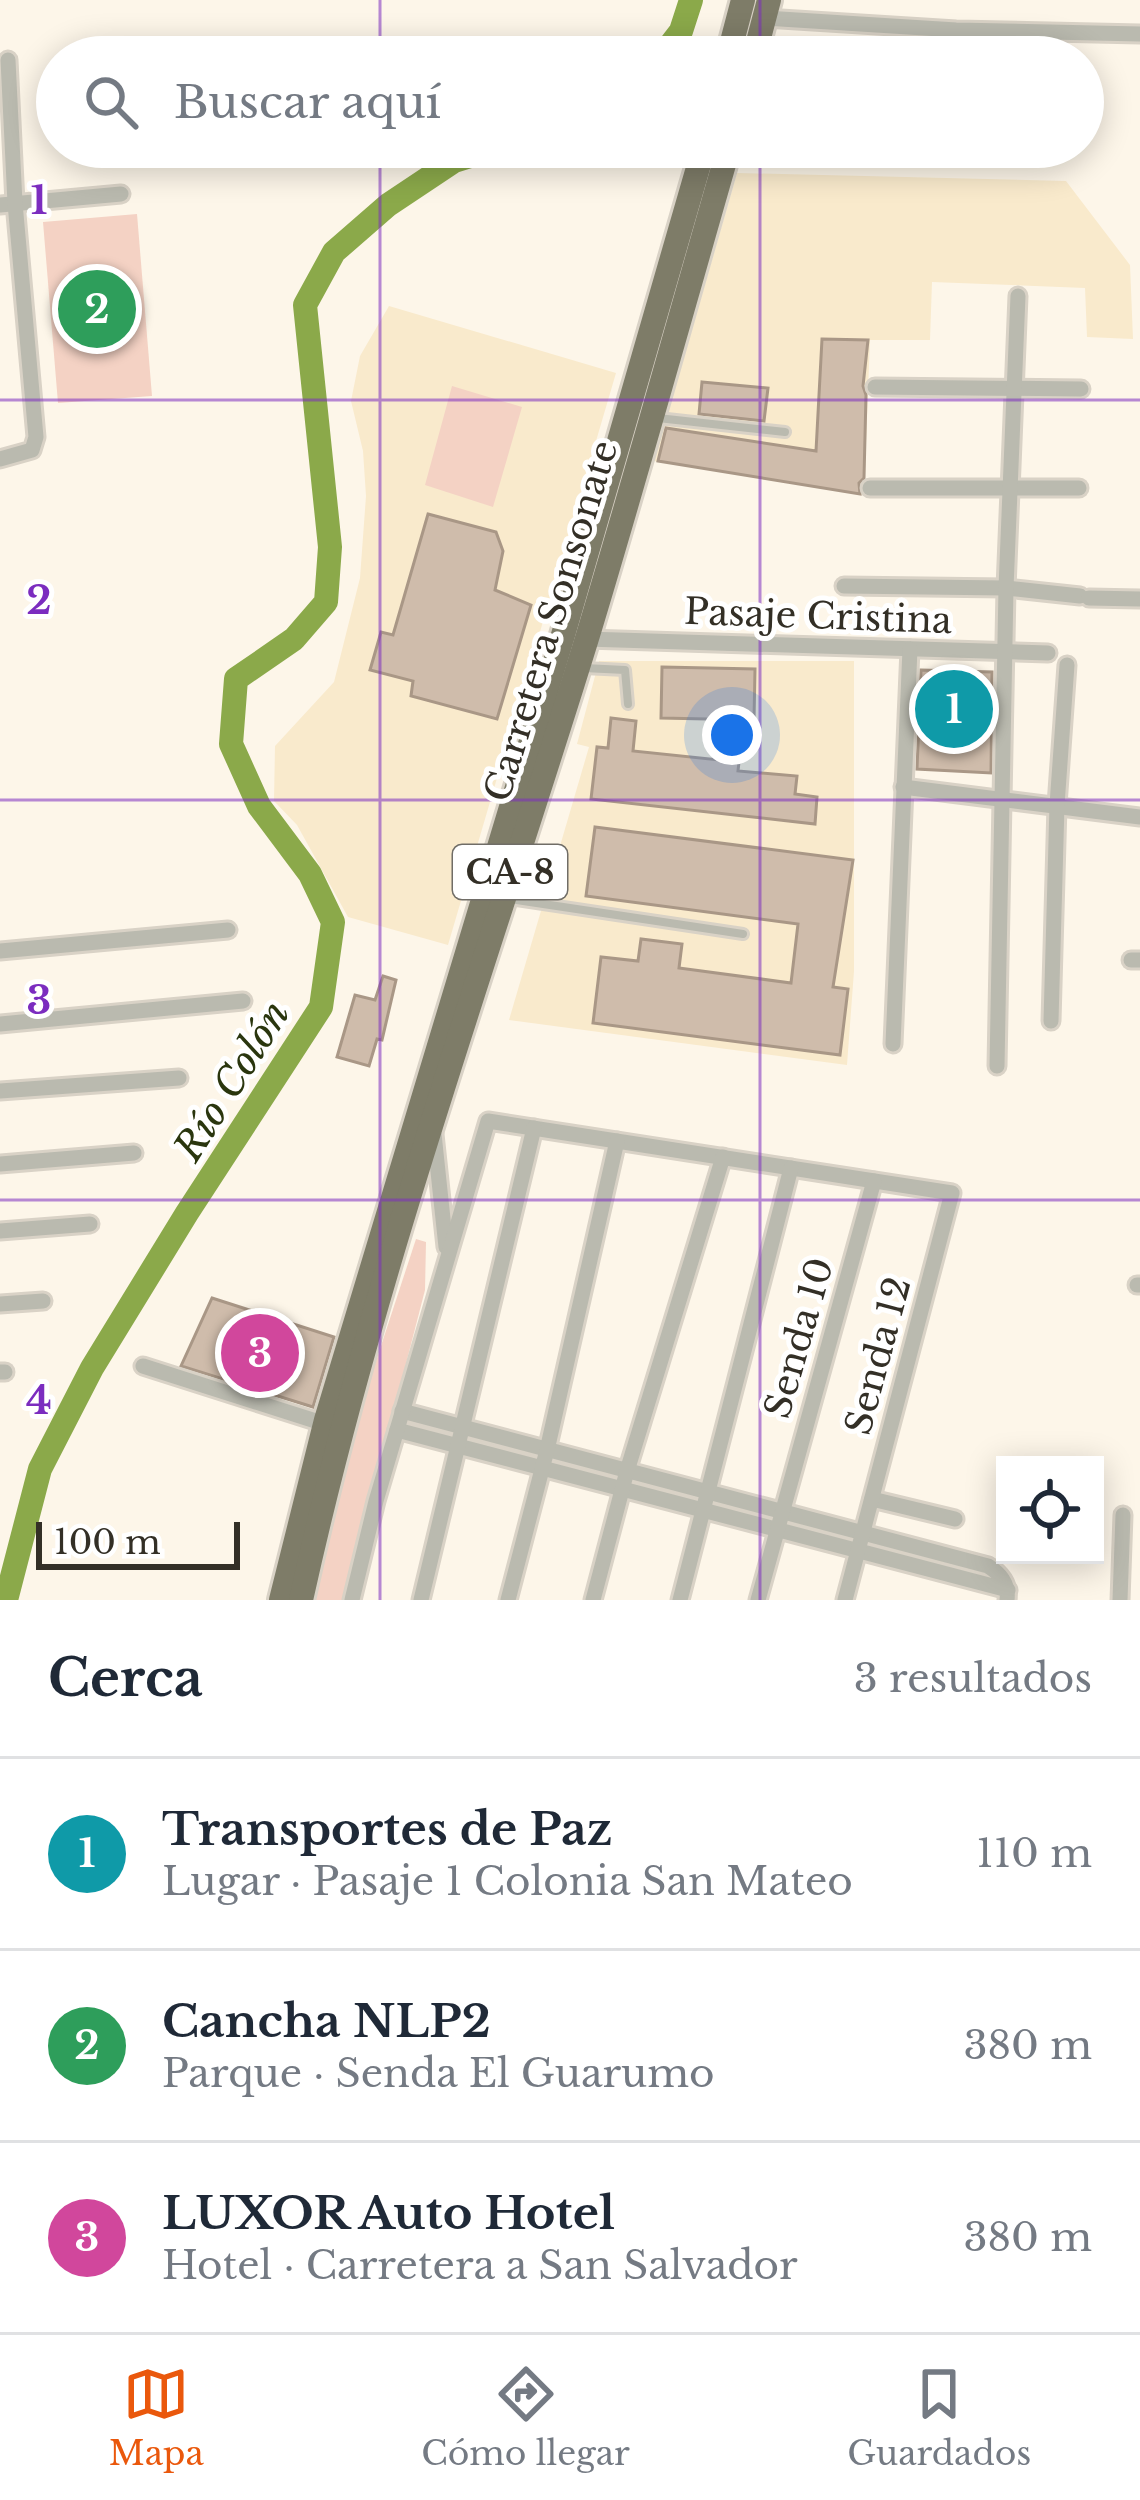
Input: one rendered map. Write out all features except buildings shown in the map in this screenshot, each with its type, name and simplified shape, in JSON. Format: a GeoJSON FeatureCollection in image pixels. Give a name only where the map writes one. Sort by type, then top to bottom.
{"type":"FeatureCollection","features":[{"type":"Feature","properties":{"kind":"highway"},"geometry":{"type":"LineString","coordinates":[[733,36],[742,0]]}},
{"type":"Feature","properties":{"kind":"highway","name":"CA-8"},"geometry":{"type":"LineString","coordinates":[[281,1600],[325,1424],[563,635],[697,168]]}},
{"type":"Feature","properties":{"kind":"highway","name":"Carretera Sonsonate"},"geometry":{"type":"LineString","coordinates":[[301,1600],[344,1425],[433,1120],[586,639],[723,168]]}},
{"type":"Feature","properties":{"kind":"street"},"geometry":{"type":"LineString","coordinates":[[767,9],[956,30],[1140,34]]}},
{"type":"Feature","properties":{"kind":"street"},"geometry":{"type":"LineString","coordinates":[[0,458],[32,450],[36,437],[8,204],[8,60]]}},
{"type":"Feature","properties":{"kind":"street"},"geometry":{"type":"LineString","coordinates":[[8,204],[121,194]]}},
{"type":"Feature","properties":{"kind":"street"},"geometry":{"type":"LineString","coordinates":[[997,1066],[1006,588],[1018,296]]}},
{"type":"Feature","properties":{"kind":"street"},"geometry":{"type":"LineString","coordinates":[[875,387],[1081,389]]}},
{"type":"Feature","properties":{"kind":"street"},"geometry":{"type":"LineString","coordinates":[[870,488],[1079,488]]}},
{"type":"Feature","properties":{"kind":"street"},"geometry":{"type":"LineString","coordinates":[[844,586],[1006,588],[1140,599]]}},
{"type":"Feature","properties":{"kind":"street","name":"Pasaje Cristina"},"geometry":{"type":"LineString","coordinates":[[586,639],[1048,653]]}},
{"type":"Feature","properties":{"kind":"street"},"geometry":{"type":"LineString","coordinates":[[893,1044],[910,649]]}},
{"type":"Feature","properties":{"kind":"street"},"geometry":{"type":"LineString","coordinates":[[1052,1021],[1057,805],[1067,665]]}},
{"type":"Feature","properties":{"kind":"street"},"geometry":{"type":"LineString","coordinates":[[903,787],[1140,817]]}},
{"type":"Feature","properties":{"kind":"street"},"geometry":{"type":"LineString","coordinates":[[0,951],[228,930]]}},
{"type":"Feature","properties":{"kind":"street"},"geometry":{"type":"LineString","coordinates":[[0,1024],[243,1001]]}},
{"type":"Feature","properties":{"kind":"street"},"geometry":{"type":"LineString","coordinates":[[0,1090],[179,1078]]}},
{"type":"Feature","properties":{"kind":"street"},"geometry":{"type":"LineString","coordinates":[[433,1120],[447,1262]]}},
{"type":"Feature","properties":{"kind":"street"},"geometry":{"type":"LineString","coordinates":[[352,1600],[488,1121],[874,1181]]}},
{"type":"Feature","properties":{"kind":"street"},"geometry":{"type":"LineString","coordinates":[[421,1600],[534,1128]]}},
{"type":"Feature","properties":{"kind":"street"},"geometry":{"type":"LineString","coordinates":[[508,1600],[617,1141]]}},
{"type":"Feature","properties":{"kind":"street"},"geometry":{"type":"LineString","coordinates":[[0,1164],[134,1153]]}},
{"type":"Feature","properties":{"kind":"street"},"geometry":{"type":"LineString","coordinates":[[592,1600],[723,1157]]}},
{"type":"Feature","properties":{"kind":"street"},"geometry":{"type":"LineString","coordinates":[[680,1600],[791,1168]]}},
{"type":"Feature","properties":{"kind":"street","name":"Senda 12"},"geometry":{"type":"LineString","coordinates":[[845,1600],[952,1193],[874,1181]]}},
{"type":"Feature","properties":{"kind":"street","name":"Senda 10"},"geometry":{"type":"LineString","coordinates":[[758,1600],[874,1181]]}},
{"type":"Feature","properties":{"kind":"street"},"geometry":{"type":"LineString","coordinates":[[0,1231],[90,1224]]}},
{"type":"Feature","properties":{"kind":"street"},"geometry":{"type":"LineString","coordinates":[[0,1304],[43,1301]]}},
{"type":"Feature","properties":{"kind":"street"},"geometry":{"type":"LineString","coordinates":[[143,1366],[325,1424]]}},
{"type":"Feature","properties":{"kind":"street"},"geometry":{"type":"LineString","coordinates":[[402,1411],[547,1450],[625,1480],[705,1503],[860,1542],[1007,1595]]}},
{"type":"Feature","properties":{"kind":"street"},"geometry":{"type":"LineString","coordinates":[[397,1430],[543,1468],[625,1480]]}},
{"type":"Feature","properties":{"kind":"street"},"geometry":{"type":"LineString","coordinates":[[872,1499],[955,1519]]}},
{"type":"Feature","properties":{"kind":"street"},"geometry":{"type":"LineString","coordinates":[[1120,1600],[1124,1515]]}},
{"type":"Feature","properties":{"kind":"lane"},"geometry":{"type":"LineString","coordinates":[[651,417],[784,432]]}},
{"type":"Feature","properties":{"kind":"lane"},"geometry":{"type":"LineString","coordinates":[[576,668],[625,670],[628,704]]}},
{"type":"Feature","properties":{"kind":"lane"},"geometry":{"type":"LineString","coordinates":[[502,898],[743,934]]}},
{"type":"Feature","properties":{"kind":"shaded area"},"geometry":{"type":"Polygon","coordinates":[[[737,173],[1066,181],[1130,265],[1133,339],[1087,337],[1085,288],[932,282],[930,340],[870,340],[864,495],[654,461],[737,173]]]}},
{"type":"Feature","properties":{"kind":"shaded area"},"geometry":{"type":"Polygon","coordinates":[[[137,214],[152,396],[58,403],[43,222],[137,214]]]}},
{"type":"Feature","properties":{"kind":"shaded area"},"geometry":{"type":"Polygon","coordinates":[[[389,306],[616,373],[448,945],[348,917],[297,825],[274,801],[275,746],[334,682],[360,578],[366,496],[363,451],[351,401],[360,356],[389,306]]]}},
{"type":"Feature","properties":{"kind":"shaded area"},"geometry":{"type":"Polygon","coordinates":[[[452,386],[522,407],[493,507],[425,485],[452,386]]]}},
{"type":"Feature","properties":{"kind":"shaded area"},"geometry":{"type":"Polygon","coordinates":[[[599,661],[854,661],[854,971],[847,1065],[509,1020],[589,747],[577,744],[599,661]]]}},
{"type":"Feature","properties":{"kind":"shaded area"},"geometry":{"type":"Polygon","coordinates":[[[416,1239],[426,1242],[425,1290],[345,1600],[314,1600],[361,1407],[416,1239]]]}},
{"type":"Feature","properties":{"kind":"waterway","name":"Río Colón"},"geometry":{"type":"LineString","coordinates":[[677,36],[691,0]]}},
{"type":"Feature","properties":{"kind":"waterway","name":"Río Colón"},"geometry":{"type":"LineString","coordinates":[[6,1600],[40,1469],[92,1368],[321,1007],[333,922],[310,874],[259,806],[231,744],[236,679],[294,639],[326,602],[330,547],[305,305],[334,252],[388,205],[444,168]]}},
{"type":"Feature","properties":{"kind":"place","name":"Cancha NLP2"},"geometry":{"type":"Point","coordinates":[97,309]}},
{"type":"Feature","properties":{"kind":"place","name":"Transportes de Paz"},"geometry":{"type":"Point","coordinates":[954,709]}},
{"type":"Feature","properties":{"kind":"place","name":"LUXOR Auto Hotel"},"geometry":{"type":"Point","coordinates":[260,1353]}}]}
